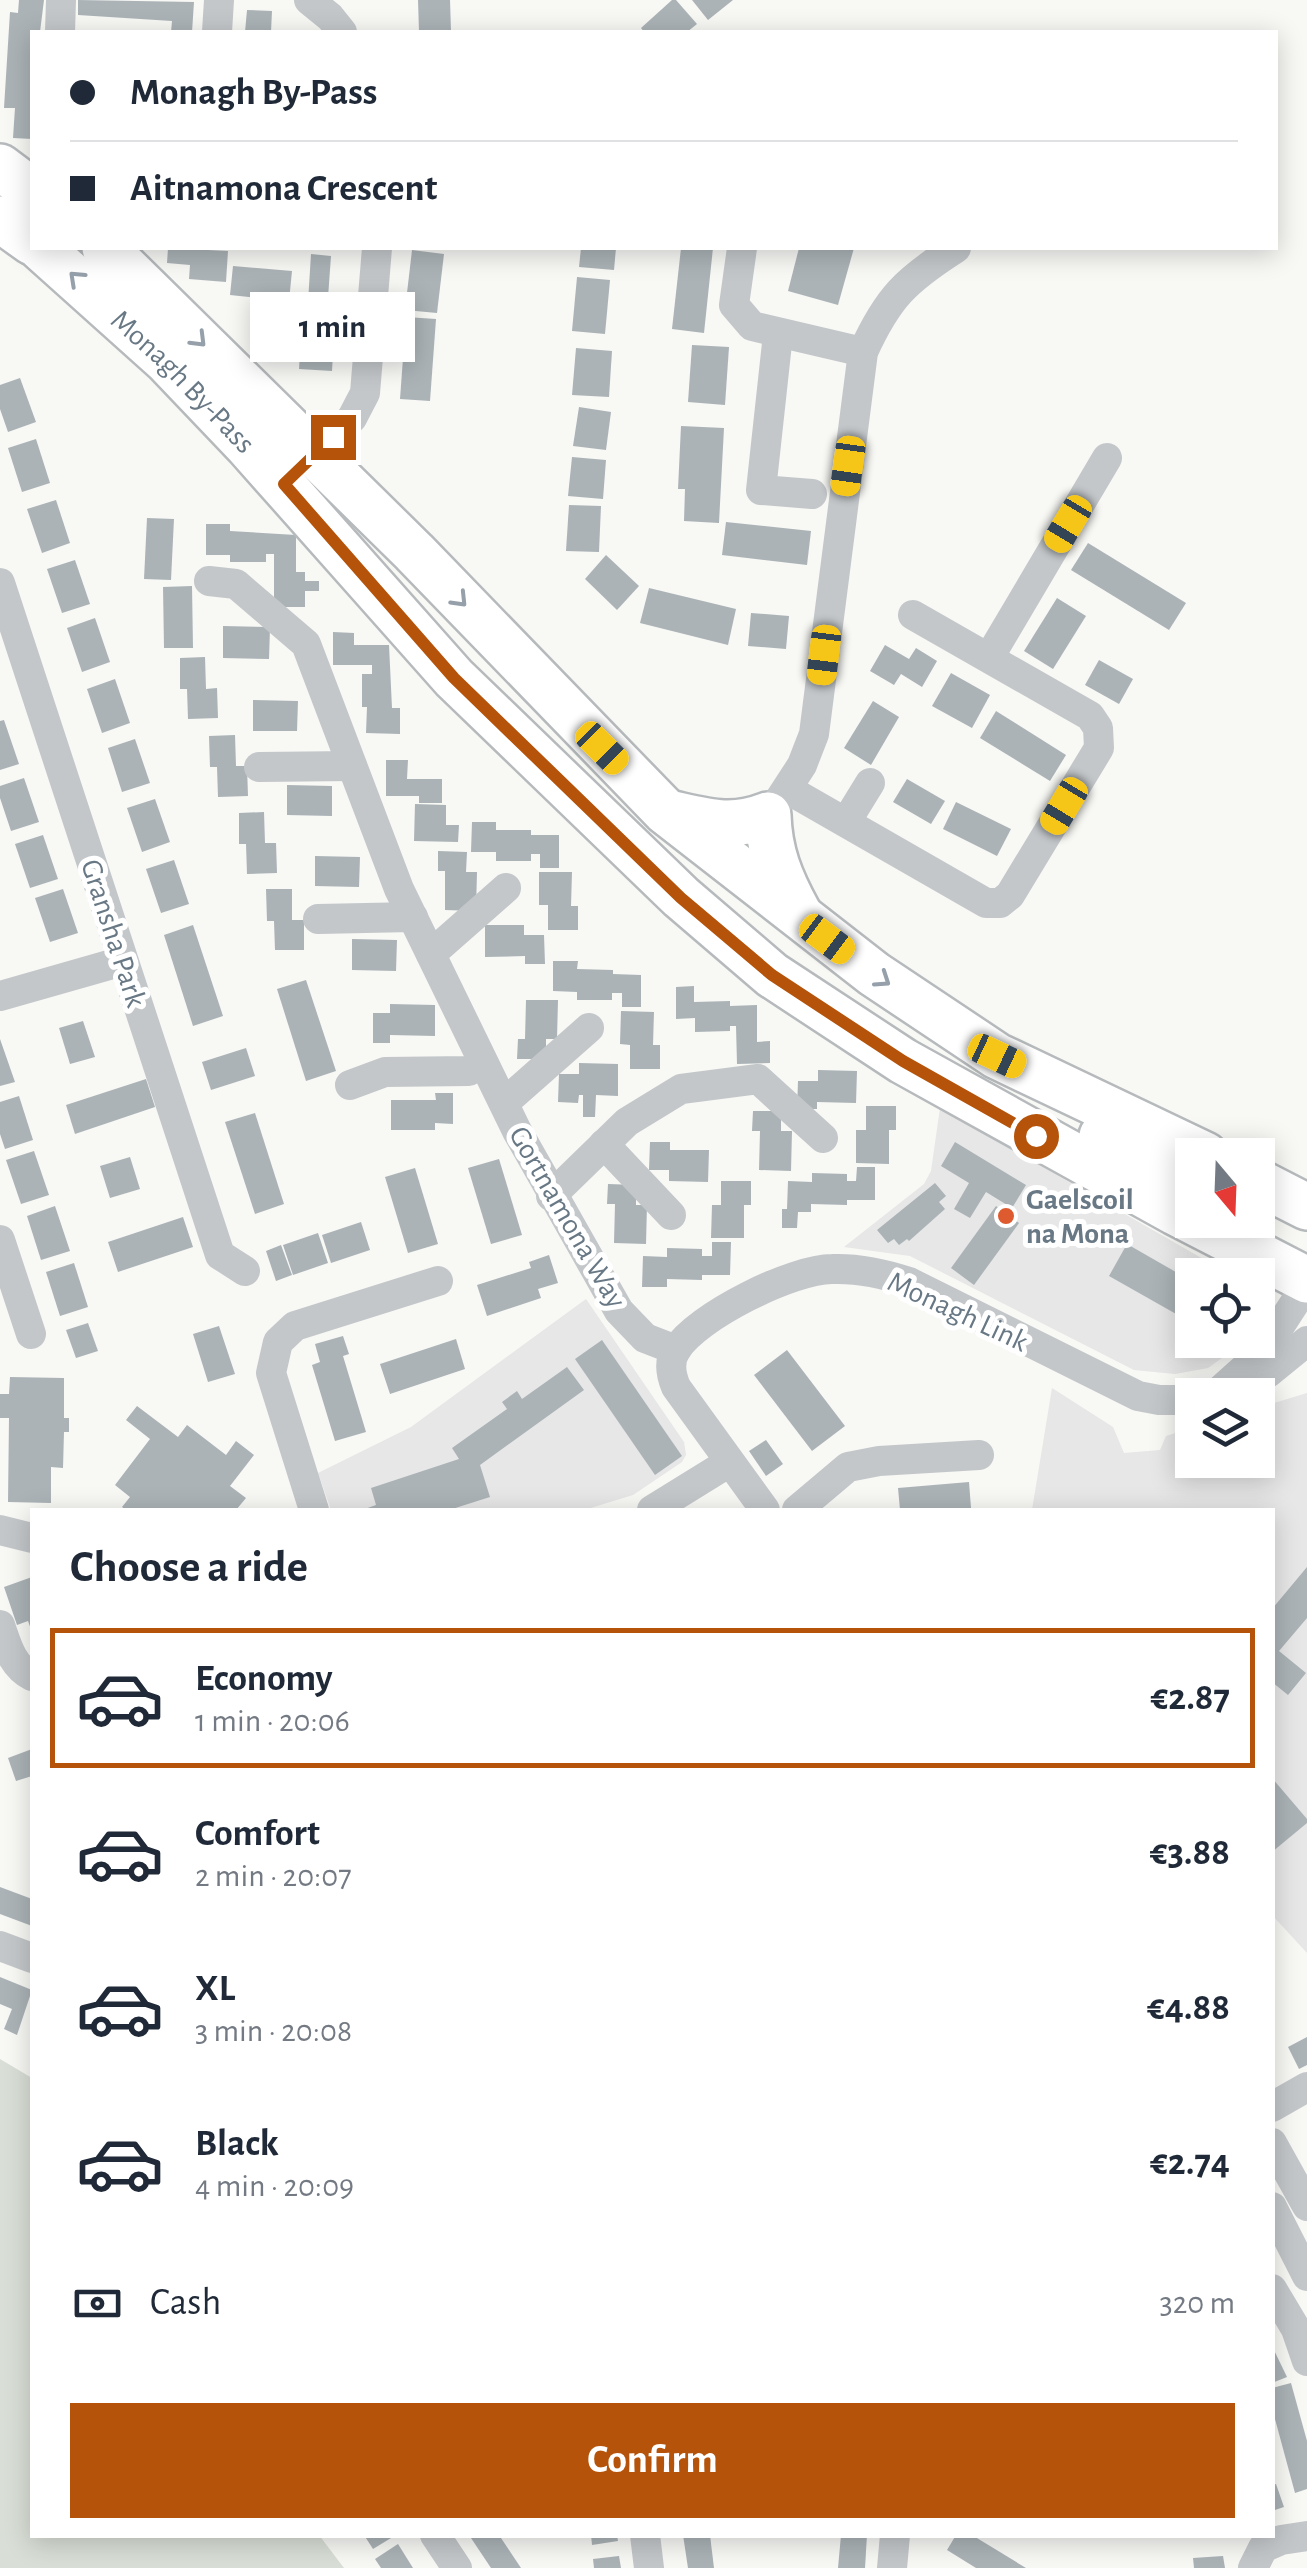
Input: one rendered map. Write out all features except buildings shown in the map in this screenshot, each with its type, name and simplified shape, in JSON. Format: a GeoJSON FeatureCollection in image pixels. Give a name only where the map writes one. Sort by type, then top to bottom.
{"type":"FeatureCollection","features":[{"type":"Feature","properties":{"kind":"highway"},"geometry":{"type":"LineString","coordinates":[[0,167],[30,190]]}},
{"type":"Feature","properties":{"kind":"highway"},"geometry":{"type":"LineString","coordinates":[[0,219],[30,241]]}},
{"type":"Feature","properties":{"kind":"highway","name":"Monagh By-Pass"},"geometry":{"type":"LineString","coordinates":[[42,250],[167,362],[299,470],[414,552],[666,812],[803,922],[997,1056],[1175,1141]]}},
{"type":"Feature","properties":{"kind":"highway","name":"Monagh By-Pass"},"geometry":{"type":"LineString","coordinates":[[107,250],[299,470],[454,678],[681,898],[772,975],[903,1061],[1307,1282]]}},
{"type":"Feature","properties":{"kind":"highway"},"geometry":{"type":"LineString","coordinates":[[666,812],[743,825],[778,802]]}},
{"type":"Feature","properties":{"kind":"highway"},"geometry":{"type":"LineString","coordinates":[[778,802],[768,845],[803,922]]}},
{"type":"Feature","properties":{"kind":"highway"},"geometry":{"type":"LineString","coordinates":[[997,1056],[1096,1133],[1175,1176]]}},
{"type":"Feature","properties":{"kind":"highway"},"geometry":{"type":"LineString","coordinates":[[1275,1191],[1307,1207]]}},
{"type":"Feature","properties":{"kind":"highway"},"geometry":{"type":"LineString","coordinates":[[1275,1229],[1307,1246]]}},
{"type":"Feature","properties":{"kind":"street"},"geometry":{"type":"LineString","coordinates":[[60,30],[61,0]]}},
{"type":"Feature","properties":{"kind":"street"},"geometry":{"type":"LineString","coordinates":[[218,30],[219,0]]}},
{"type":"Feature","properties":{"kind":"street"},"geometry":{"type":"LineString","coordinates":[[309,0],[340,30]]}},
{"type":"Feature","properties":{"kind":"street"},"geometry":{"type":"LineString","coordinates":[[299,470],[352,418],[366,393],[377,250]]}},
{"type":"Feature","properties":{"kind":"street"},"geometry":{"type":"LineString","coordinates":[[742,250],[734,305],[752,326],[863,352]]}},
{"type":"Feature","properties":{"kind":"street"},"geometry":{"type":"LineString","coordinates":[[912,615],[1090,716],[1098,728],[1099,748],[1010,896],[1000,903],[986,904],[846,822],[778,802],[814,734],[863,352],[881,312],[913,276],[953,250]]}},
{"type":"Feature","properties":{"kind":"street"},"geometry":{"type":"LineString","coordinates":[[778,334],[761,490],[812,494]]}},
{"type":"Feature","properties":{"kind":"street"},"geometry":{"type":"LineString","coordinates":[[990,656],[1107,458]]}},
{"type":"Feature","properties":{"kind":"street","name":"Gortnamona Way"},"geometry":{"type":"LineString","coordinates":[[209,582],[236,584],[306,644],[413,917],[481,1062],[610,1297],[635,1330],[676,1350]]}},
{"type":"Feature","properties":{"kind":"street","name":"Gransha Park"},"geometry":{"type":"LineString","coordinates":[[0,583],[9,640],[123,961],[220,1255],[245,1271]]}},
{"type":"Feature","properties":{"kind":"street"},"geometry":{"type":"LineString","coordinates":[[259,767],[352,766]]}},
{"type":"Feature","properties":{"kind":"street"},"geometry":{"type":"LineString","coordinates":[[846,822],[870,782]]}},
{"type":"Feature","properties":{"kind":"street"},"geometry":{"type":"LineString","coordinates":[[431,954],[506,888]]}},
{"type":"Feature","properties":{"kind":"street"},"geometry":{"type":"LineString","coordinates":[[318,919],[413,917]]}},
{"type":"Feature","properties":{"kind":"street"},"geometry":{"type":"LineString","coordinates":[[0,996],[123,961]]}},
{"type":"Feature","properties":{"kind":"street"},"geometry":{"type":"LineString","coordinates":[[504,1103],[589,1028]]}},
{"type":"Feature","properties":{"kind":"street"},"geometry":{"type":"LineString","coordinates":[[350,1085],[386,1072],[469,1071],[481,1062]]}},
{"type":"Feature","properties":{"kind":"street"},"geometry":{"type":"LineString","coordinates":[[552,1196],[627,1122],[681,1089],[758,1079],[822,1138]]}},
{"type":"Feature","properties":{"kind":"street"},"geometry":{"type":"LineString","coordinates":[[604,1144],[672,1215]]}},
{"type":"Feature","properties":{"kind":"street"},"geometry":{"type":"LineString","coordinates":[[0,1240],[31,1334]]}},
{"type":"Feature","properties":{"kind":"street","name":"Monagh Link"},"geometry":{"type":"LineString","coordinates":[[676,1350],[720,1312],[770,1284],[829,1268],[888,1275],[909,1282],[1138,1396],[1175,1400]]}},
{"type":"Feature","properties":{"kind":"street"},"geometry":{"type":"LineString","coordinates":[[313,1508],[271,1373],[278,1342],[295,1326],[438,1281]]}},
{"type":"Feature","properties":{"kind":"street"},"geometry":{"type":"LineString","coordinates":[[1234,1378],[1263,1352],[1307,1282]]}},
{"type":"Feature","properties":{"kind":"street"},"geometry":{"type":"LineString","coordinates":[[1256,1378],[1268,1373],[1307,1340]]}},
{"type":"Feature","properties":{"kind":"street"},"geometry":{"type":"LineString","coordinates":[[676,1350],[671,1374],[676,1387],[762,1508]]}},
{"type":"Feature","properties":{"kind":"street"},"geometry":{"type":"LineString","coordinates":[[803,1508],[829,1499],[848,1468],[980,1455]]}},
{"type":"Feature","properties":{"kind":"street"},"geometry":{"type":"LineString","coordinates":[[660,1508],[728,1463]]}},
{"type":"Feature","properties":{"kind":"street"},"geometry":{"type":"LineString","coordinates":[[0,1530],[30,1538]]}},
{"type":"Feature","properties":{"kind":"street"},"geometry":{"type":"LineString","coordinates":[[0,1625],[9,1652],[21,1671],[30,1675]]}},
{"type":"Feature","properties":{"kind":"street"},"geometry":{"type":"LineString","coordinates":[[0,1946],[30,1957]]}},
{"type":"Feature","properties":{"kind":"street"},"geometry":{"type":"LineString","coordinates":[[1275,2105],[1307,2086]]}},
{"type":"Feature","properties":{"kind":"street"},"geometry":{"type":"LineString","coordinates":[[1275,2147],[1307,2206]]}},
{"type":"Feature","properties":{"kind":"street"},"geometry":{"type":"LineString","coordinates":[[1275,2213],[1307,2276]]}},
{"type":"Feature","properties":{"kind":"street"},"geometry":{"type":"LineString","coordinates":[[1275,2294],[1290,2316],[1307,2362]]}},
{"type":"Feature","properties":{"kind":"street"},"geometry":{"type":"LineString","coordinates":[[1253,2568],[1262,2548],[1307,2536]]}},
{"type":"Feature","properties":{"kind":"street"},"geometry":{"type":"LineString","coordinates":[[437,2538],[457,2568]]}},
{"type":"Feature","properties":{"kind":"street"},"geometry":{"type":"LineString","coordinates":[[645,2538],[649,2568]]}},
{"type":"Feature","properties":{"kind":"street"},"geometry":{"type":"LineString","coordinates":[[892,2568],[895,2538]]}},
{"type":"Feature","properties":{"kind":"shaded area","name":"Gaelscoil na Mona"},"geometry":{"type":"Polygon","coordinates":[[[940,1108],[1201,1258],[1175,1258],[1175,1358],[1222,1358],[1208,1368],[1175,1374],[1134,1370],[910,1256],[844,1247],[924,1184],[931,1171],[940,1108]]]}},
{"type":"Feature","properties":{"kind":"shaded area"},"geometry":{"type":"Polygon","coordinates":[[[586,1299],[684,1442],[686,1455],[682,1462],[633,1495],[591,1508],[330,1508],[318,1473],[411,1427],[586,1299]]]}},
{"type":"Feature","properties":{"kind":"shaded area"},"geometry":{"type":"Polygon","coordinates":[[[1052,1388],[1113,1427],[1124,1453],[1160,1450],[1166,1436],[1175,1433],[1175,1478],[1275,1478],[1275,1403],[1307,1393],[1307,1953],[1275,1918],[1275,1508],[1032,1508],[1052,1388]]]}},
{"type":"Feature","properties":{"kind":"shaded area"},"geometry":{"type":"Polygon","coordinates":[[[0,2059],[30,2077],[30,2538],[321,2538],[344,2568],[0,2568],[0,2059]]]}},
{"type":"Feature","properties":{"kind":"place","name":"Gaelscoil na Mona"},"geometry":{"type":"Point","coordinates":[1006,1216]}},
{"type":"Feature","properties":{"kind":"route"},"geometry":{"type":"LineString","coordinates":[[333,437],[284,484],[454,678],[681,898],[772,975],[903,1061],[1036,1136]]}}]}
